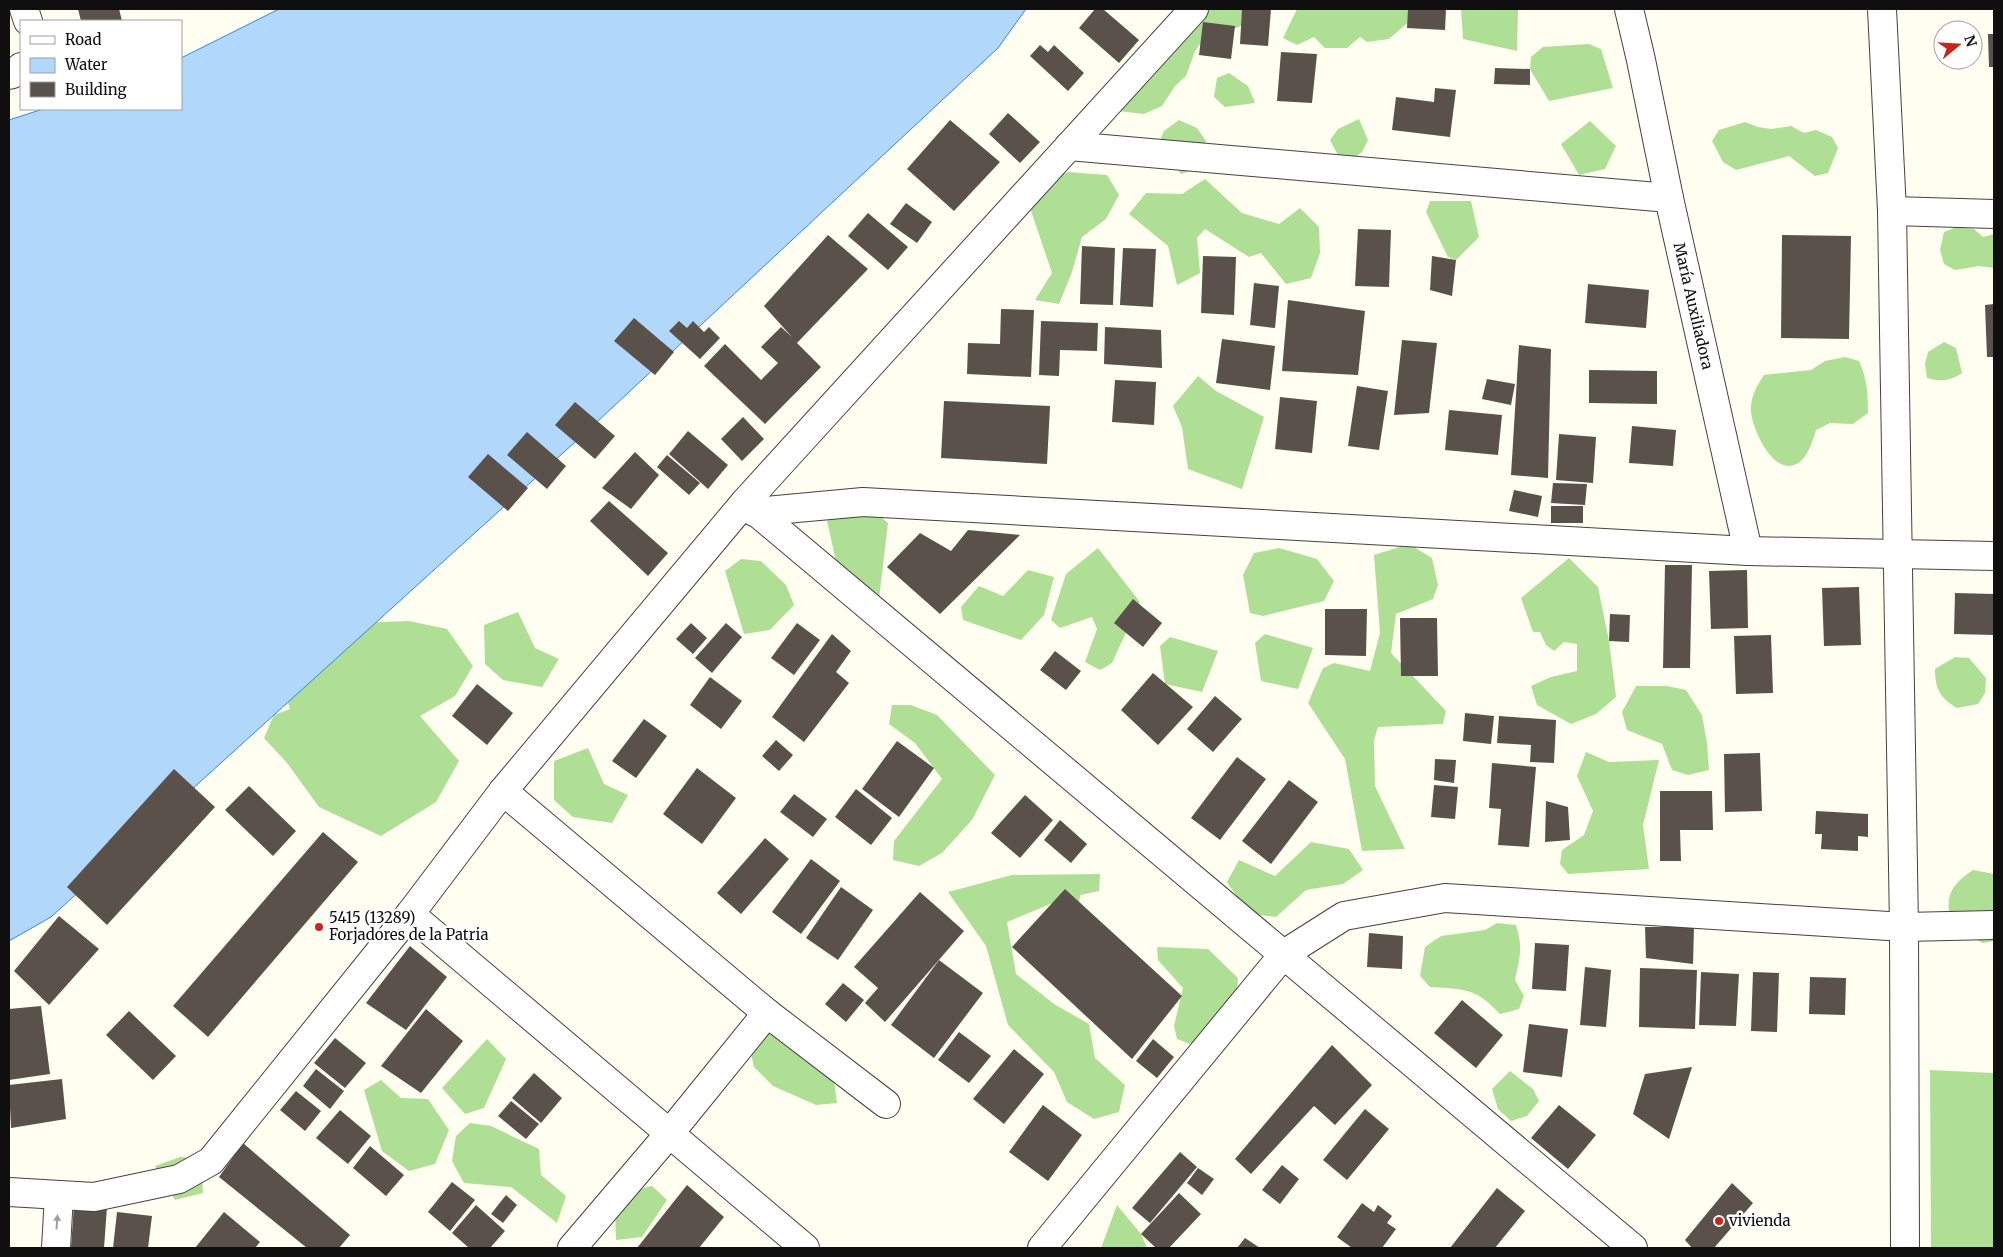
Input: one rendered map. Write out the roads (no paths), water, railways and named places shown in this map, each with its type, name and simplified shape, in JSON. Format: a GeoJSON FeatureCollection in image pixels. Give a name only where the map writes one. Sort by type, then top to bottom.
{"type":"FeatureCollection","features":[{"type":"Feature","properties":{"kind":"street"},"geometry":{"type":"LineString","coordinates":[[9,1192],[94,1197],[179,1179],[211,1161],[410,914],[503,791],[750,507],[1069,146],[1194,9]]}},
{"type":"Feature","properties":{"kind":"street","name":"María Auxiliadora"},"geometry":{"type":"LineString","coordinates":[[1628,9],[1641,60],[1669,198],[1748,551]]}},
{"type":"Feature","properties":{"kind":"street","name":"María Auxiliadora"},"geometry":{"type":"LineString","coordinates":[[1640,9],[1641,60]]}},
{"type":"Feature","properties":{"kind":"street"},"geometry":{"type":"LineString","coordinates":[[1882,9],[1892,211],[1904,927],[1905,1248]]}},
{"type":"Feature","properties":{"kind":"street"},"geometry":{"type":"LineString","coordinates":[[9,75],[20,68]]}},
{"type":"Feature","properties":{"kind":"street"},"geometry":{"type":"LineString","coordinates":[[1069,146],[1669,198]]}},
{"type":"Feature","properties":{"kind":"street"},"geometry":{"type":"LineString","coordinates":[[1892,211],[1994,214]]}},
{"type":"Feature","properties":{"kind":"street"},"geometry":{"type":"LineString","coordinates":[[750,507],[863,502],[1748,551],[1994,556]]}},
{"type":"Feature","properties":{"kind":"street"},"geometry":{"type":"LineString","coordinates":[[750,507],[1633,1248]]}},
{"type":"Feature","properties":{"kind":"street"},"geometry":{"type":"LineString","coordinates":[[503,791],[767,1013],[886,1104]]}},
{"type":"Feature","properties":{"kind":"street"},"geometry":{"type":"LineString","coordinates":[[1042,1248],[1284,954],[1344,916],[1445,898],[1904,927],[1994,925]]}},
{"type":"Feature","properties":{"kind":"street"},"geometry":{"type":"LineString","coordinates":[[410,914],[805,1248]]}},
{"type":"Feature","properties":{"kind":"street"},"geometry":{"type":"LineString","coordinates":[[572,1248],[669,1134],[767,1013]]}},
{"type":"Feature","properties":{"kind":"street"},"geometry":{"type":"LineString","coordinates":[[56,1248],[59,1195]]}},
{"type":"Feature","properties":{"kind":"water"},"geometry":{"type":"Polygon","coordinates":[[[279,9],[1026,9],[998,48],[584,434],[51,917],[9,941],[9,120],[40,110],[182,110],[182,58],[279,9]]]}},
{"type":"Feature","properties":{"kind":"place","name":"5415 (13289) Forjadores de la Patria"},"geometry":{"type":"Point","coordinates":[319,927]}},
{"type":"Feature","properties":{"kind":"place","name":"vivienda"},"geometry":{"type":"Point","coordinates":[1719,1221]}}]}
